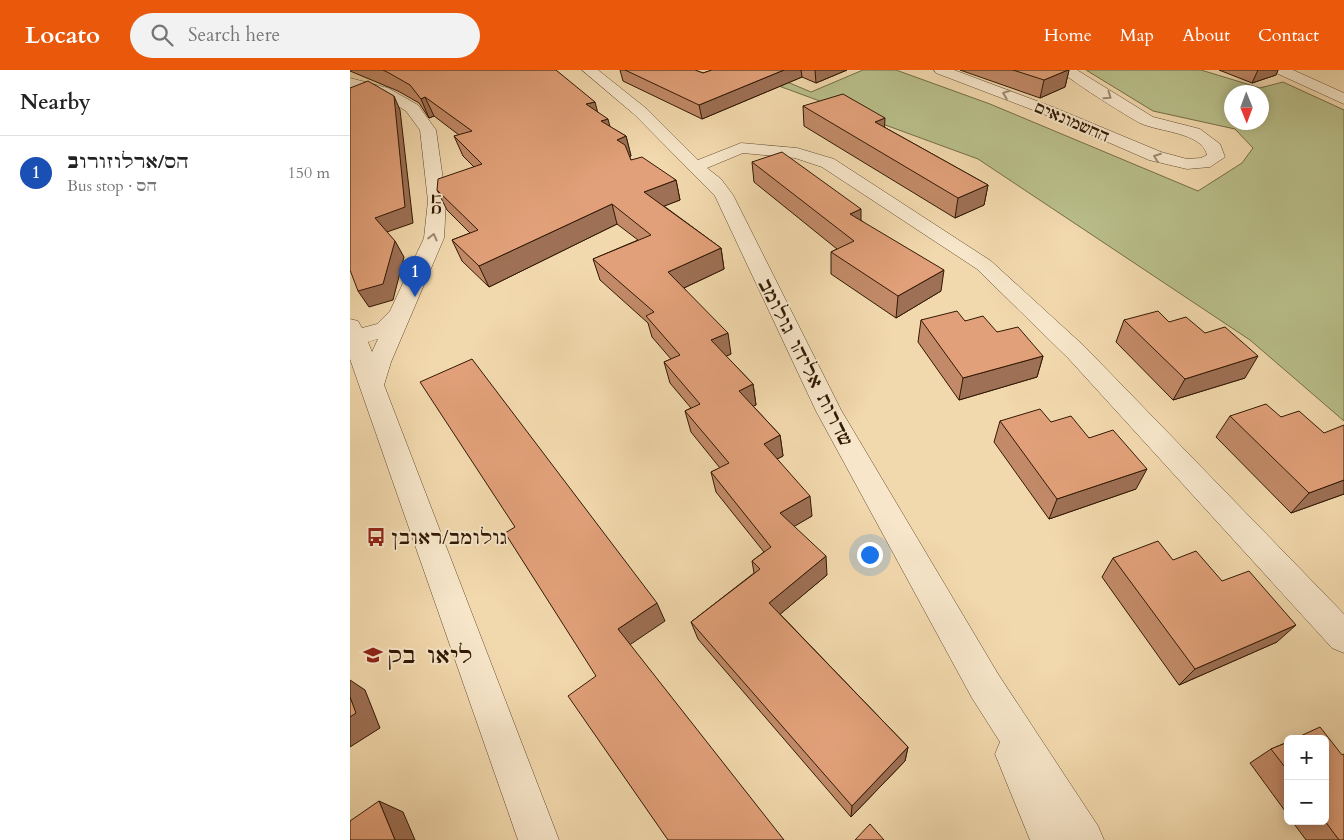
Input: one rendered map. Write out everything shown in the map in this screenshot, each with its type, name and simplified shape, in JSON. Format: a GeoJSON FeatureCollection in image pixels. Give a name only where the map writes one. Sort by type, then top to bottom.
{"type":"FeatureCollection","features":[{"type":"Feature","properties":{"kind":"street","name":"שדרות אליהו גולומב"},"geometry":{"type":"LineString","coordinates":[[589,70],[641,112],[694,167],[715,183],[724,195],[829,411],[985,686],[1084,840]]}},
{"type":"Feature","properties":{"kind":"street","name":"החשמונאים"},"geometry":{"type":"LineString","coordinates":[[941,70],[1047,110],[1155,156],[1186,164],[1204,163],[1216,157],[1214,148],[1206,140],[1194,133],[1147,120],[1067,70]]}},
{"type":"Feature","properties":{"kind":"street"},"geometry":{"type":"LineString","coordinates":[[1281,70],[1344,99]]}},
{"type":"Feature","properties":{"kind":"street"},"geometry":{"type":"LineString","coordinates":[[1300,70],[1344,90]]}},
{"type":"Feature","properties":{"kind":"street","name":"הס"},"geometry":{"type":"LineString","coordinates":[[350,82],[383,91],[412,108],[428,130],[437,201],[434,238],[400,315],[385,329],[353,332]]}},
{"type":"Feature","properties":{"kind":"street"},"geometry":{"type":"LineString","coordinates":[[694,167],[741,148],[775,149],[797,153],[828,163],[984,265],[1076,352],[1344,637]]}},
{"type":"Feature","properties":{"kind":"street"},"geometry":{"type":"LineString","coordinates":[[371,386],[379,362],[400,315]]}},
{"type":"Feature","properties":{"kind":"street"},"geometry":{"type":"LineString","coordinates":[[353,332],[371,386],[543,834]]}},
{"type":"Feature","properties":{"kind":"street","name":"שדרות אליהו גולומב"},"geometry":{"type":"LineString","coordinates":[[985,686],[1050,840]]}},
{"type":"Feature","properties":{"kind":"green space"},"geometry":{"type":"Polygon","coordinates":[[[710,70],[759,70],[811,92],[863,70],[896,70],[990,104],[1198,191],[1242,163],[1253,148],[1236,130],[1269,130],[1269,86],[1283,82],[1344,110],[1344,421],[1250,340],[978,159],[757,78],[724,79],[710,70]]]}},
{"type":"Feature","properties":{"kind":"green space"},"geometry":{"type":"Polygon","coordinates":[[[1086,70],[1201,70],[1250,85],[1224,85],[1224,127],[1153,111],[1086,70]]]}},
{"type":"Feature","properties":{"kind":"building"},"geometry":{"type":"Polygon","coordinates":[[[383,70],[556,70],[595,102],[586,104],[608,119],[601,121],[626,136],[617,140],[625,145],[631,160],[642,157],[676,180],[644,192],[721,248],[668,272],[728,333],[711,340],[753,384],[739,391],[780,435],[764,444],[810,496],[780,513],[826,556],[769,603],[908,747],[852,806],[691,622],[760,569],[752,561],[771,547],[711,472],[729,463],[685,411],[700,404],[664,362],[680,355],[646,316],[654,312],[593,259],[651,235],[612,204],[479,266],[452,240],[478,230],[437,190],[438,179],[482,164],[454,136],[472,131],[425,97],[421,99],[410,85],[383,70]]]}},
{"type":"Feature","properties":{"kind":"building"},"geometry":{"type":"Polygon","coordinates":[[[625,70],[695,70],[703,73],[712,70],[784,70],[699,105],[625,70]]]}},
{"type":"Feature","properties":{"kind":"building"},"geometry":{"type":"Polygon","coordinates":[[[1013,70],[1068,70],[1044,80],[1013,70]]]}},
{"type":"Feature","properties":{"kind":"building"},"geometry":{"type":"Polygon","coordinates":[[[368,81],[394,96],[405,207],[375,218],[395,241],[383,284],[358,291],[350,270],[350,88],[368,81]]]}},
{"type":"Feature","properties":{"kind":"building"},"geometry":{"type":"Polygon","coordinates":[[[843,94],[885,118],[875,122],[988,185],[958,198],[803,106],[843,94]]]}},
{"type":"Feature","properties":{"kind":"building"},"geometry":{"type":"Polygon","coordinates":[[[782,152],[861,209],[850,214],[944,270],[898,296],[831,252],[854,241],[752,162],[782,152]]]}},
{"type":"Feature","properties":{"kind":"building"},"geometry":{"type":"Polygon","coordinates":[[[957,311],[965,321],[983,316],[997,332],[1018,327],[1043,356],[963,378],[921,320],[957,311]]]}},
{"type":"Feature","properties":{"kind":"building"},"geometry":{"type":"Polygon","coordinates":[[[1158,311],[1169,322],[1186,317],[1205,333],[1225,327],[1258,356],[1185,379],[1124,320],[1158,311]]]}},
{"type":"Feature","properties":{"kind":"building"},"geometry":{"type":"Polygon","coordinates":[[[472,359],[657,603],[618,629],[784,840],[668,840],[568,696],[596,676],[505,533],[515,527],[420,382],[472,359]]]}},
{"type":"Feature","properties":{"kind":"building"},"geometry":{"type":"Polygon","coordinates":[[[1266,404],[1281,417],[1299,411],[1324,433],[1344,425],[1344,480],[1309,493],[1230,416],[1266,404]]]}},
{"type":"Feature","properties":{"kind":"building"},"geometry":{"type":"Polygon","coordinates":[[[1040,409],[1051,422],[1071,416],[1089,438],[1113,430],[1147,469],[1057,499],[1000,421],[1040,409]]]}},
{"type":"Feature","properties":{"kind":"building"},"geometry":{"type":"Polygon","coordinates":[[[1158,541],[1173,560],[1196,551],[1222,581],[1249,571],[1296,625],[1195,669],[1113,558],[1158,541]]]}},
{"type":"Feature","properties":{"kind":"building"},"geometry":{"type":"Polygon","coordinates":[[[350,697],[356,713],[350,717],[350,697]]]}},
{"type":"Feature","properties":{"kind":"building"},"geometry":{"type":"Polygon","coordinates":[[[1320,727],[1326,735],[1303,735],[1320,727]]]}},
{"type":"Feature","properties":{"kind":"building"},"geometry":{"type":"Polygon","coordinates":[[[1329,738],[1342,755],[1344,754],[1344,840],[1339,840],[1328,825],[1329,738]]]}},
{"type":"Feature","properties":{"kind":"building"},"geometry":{"type":"Polygon","coordinates":[[[1284,744],[1284,766],[1271,749],[1284,744]]]}},
{"type":"Feature","properties":{"kind":"building"},"geometry":{"type":"Polygon","coordinates":[[[379,801],[395,840],[350,840],[350,821],[379,801]]]}},
{"type":"Feature","properties":{"kind":"building"},"geometry":{"type":"Polygon","coordinates":[[[870,824],[884,840],[855,840],[870,824]]]}},
{"type":"Feature","properties":{"kind":"place","name":"הס/ארלוזורוב"},"geometry":{"type":"Point","coordinates":[415,297]}},
{"type":"Feature","properties":{"kind":"place","name":"גולומב/ראובן"},"geometry":{"type":"Point","coordinates":[376,537]}},
{"type":"Feature","properties":{"kind":"place","name":"ליאו בק"},"geometry":{"type":"Point","coordinates":[373,655]}}]}
